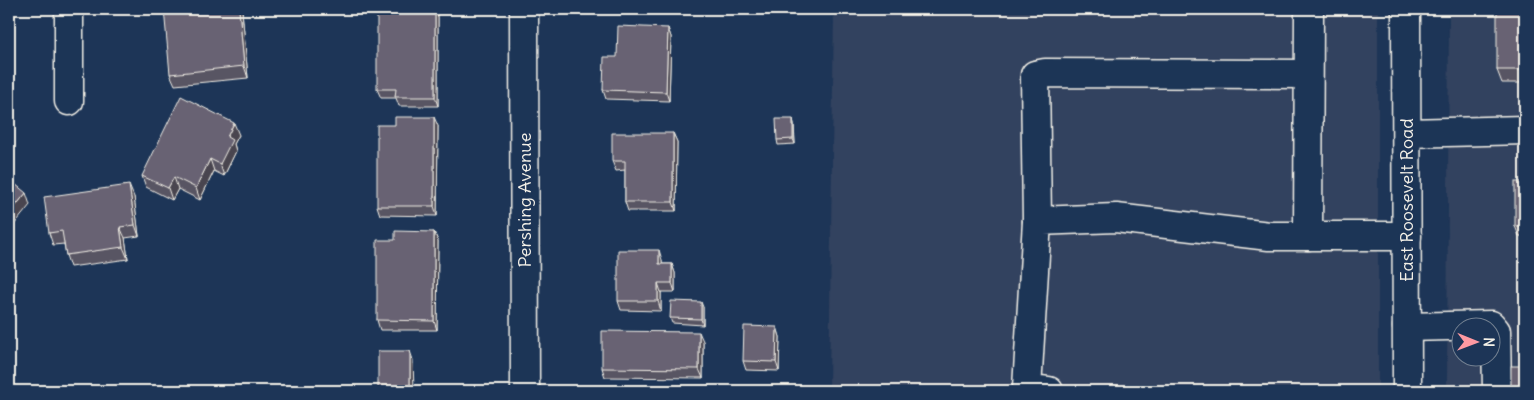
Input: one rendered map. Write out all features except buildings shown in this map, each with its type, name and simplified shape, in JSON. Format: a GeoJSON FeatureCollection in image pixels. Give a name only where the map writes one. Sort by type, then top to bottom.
{"type":"FeatureCollection","features":[{"type":"Feature","properties":{"kind":"street"},"geometry":{"type":"LineString","coordinates":[[69,9],[69,101]]}},
{"type":"Feature","properties":{"kind":"street","name":"Pershing Avenue"},"geometry":{"type":"LineString","coordinates":[[524,9],[525,391]]}},
{"type":"Feature","properties":{"kind":"street"},"geometry":{"type":"LineString","coordinates":[[1308,236],[1309,9]]}},
{"type":"Feature","properties":{"kind":"street","name":"East Roosevelt Road"},"geometry":{"type":"LineString","coordinates":[[1406,9],[1407,391]]}},
{"type":"Feature","properties":{"kind":"street"},"geometry":{"type":"LineString","coordinates":[[1049,391],[1027,388],[1038,221],[1035,75],[1045,73],[1308,74]]}},
{"type":"Feature","properties":{"kind":"street"},"geometry":{"type":"LineString","coordinates":[[1406,133],[1525,130]]}},
{"type":"Feature","properties":{"kind":"street"},"geometry":{"type":"LineString","coordinates":[[1038,221],[1116,218],[1269,236],[1407,236]]}},
{"type":"Feature","properties":{"kind":"street"},"geometry":{"type":"LineString","coordinates":[[1407,327],[1491,325],[1496,331],[1497,391]]}},
{"type":"Feature","properties":{"kind":"shaded area"},"geometry":{"type":"Polygon","coordinates":[[[834,9],[1378,9],[1378,391],[829,391],[834,9]]]}},
{"type":"Feature","properties":{"kind":"shaded area"},"geometry":{"type":"Polygon","coordinates":[[[1449,9],[1525,9],[1525,391],[1447,391],[1449,9]]]}}]}
